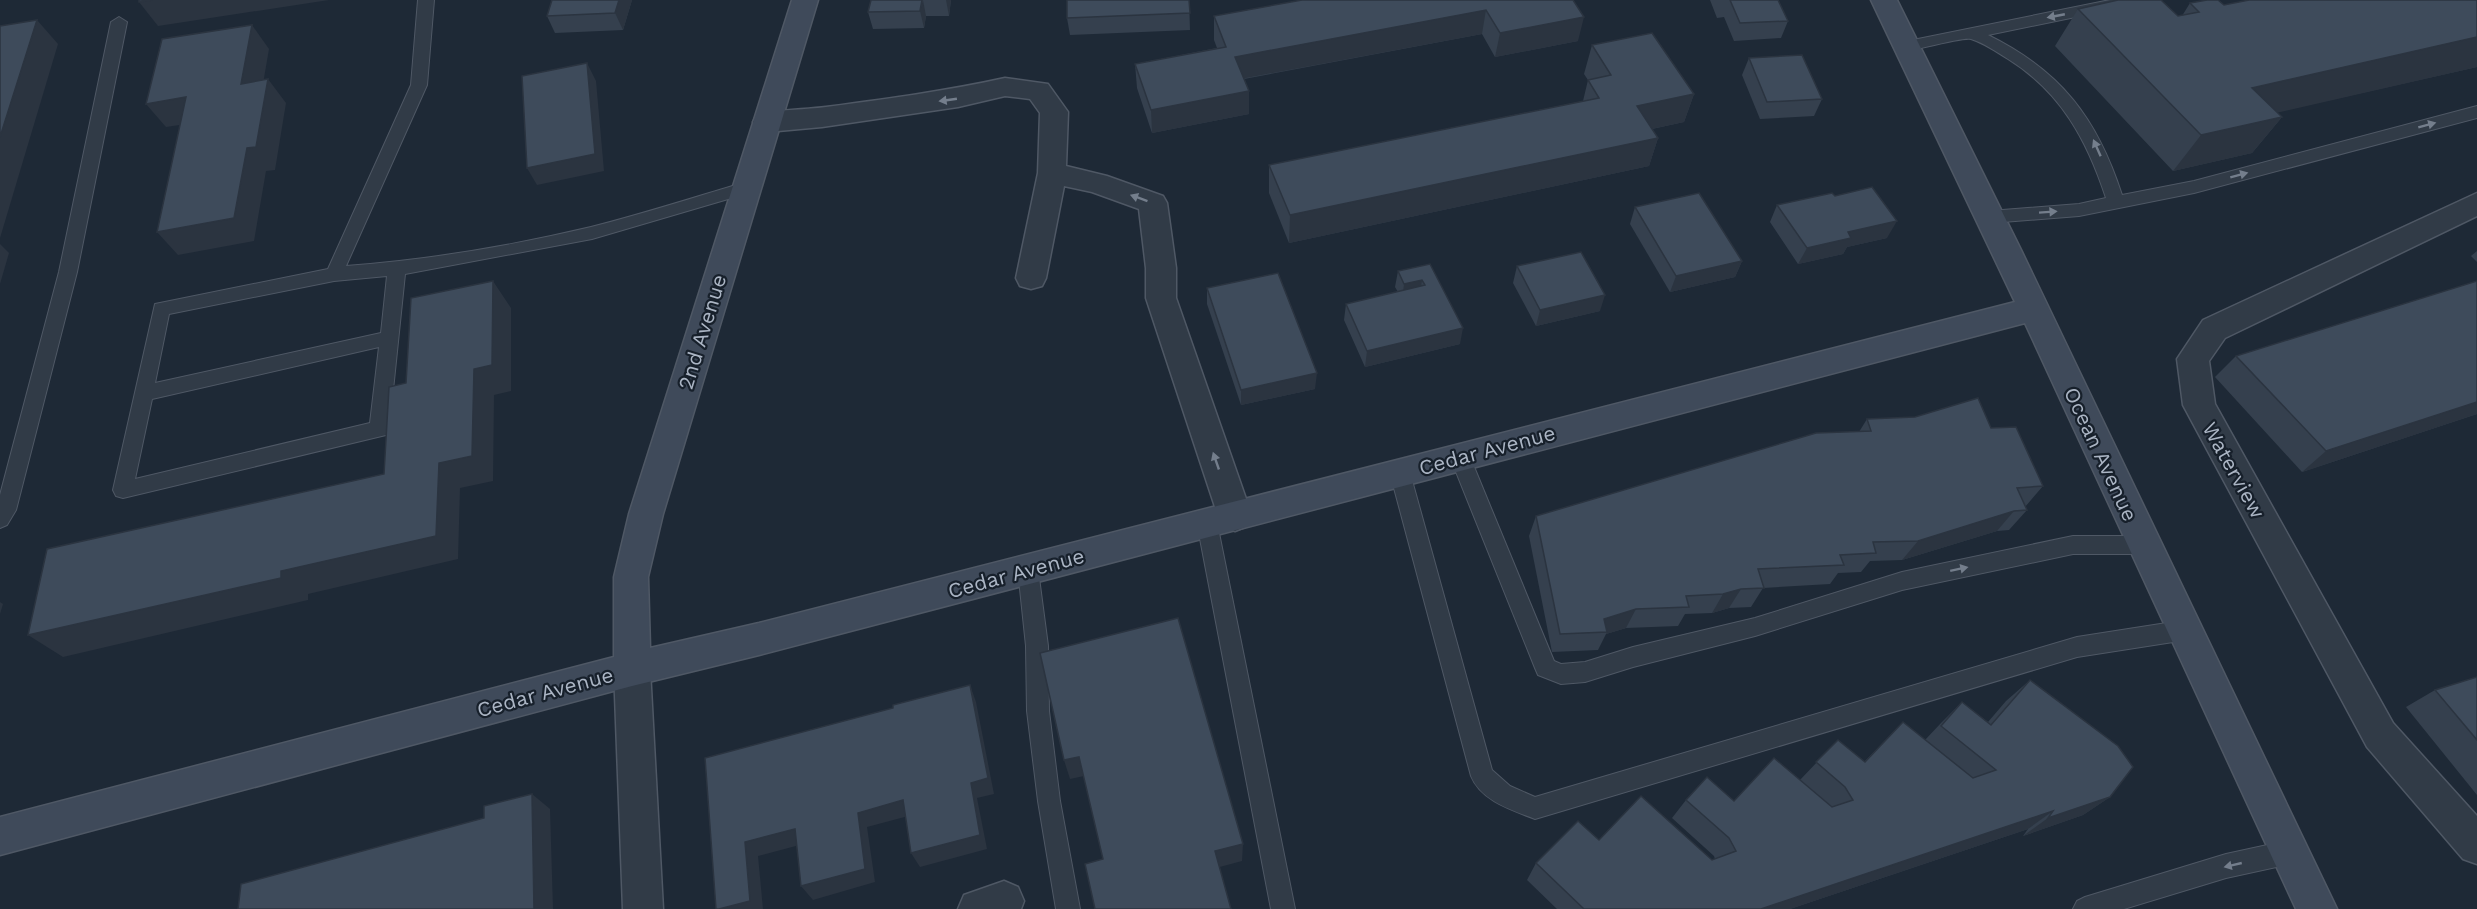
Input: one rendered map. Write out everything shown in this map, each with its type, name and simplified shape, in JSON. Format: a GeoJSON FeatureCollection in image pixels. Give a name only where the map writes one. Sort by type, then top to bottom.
{"type":"FeatureCollection","features":[{"type":"Feature","properties":{"kind":"main road","name":"2nd Avenue"},"geometry":{"type":"LineString","coordinates":[[632,669],[631,577],[643,524],[805,0]]}},
{"type":"Feature","properties":{"kind":"main road","name":"Ocean Avenue"},"geometry":{"type":"LineString","coordinates":[[1884,0],[1908,45],[1990,217],[2317,909]]}},
{"type":"Feature","properties":{"kind":"main road","name":"Cedar Avenue"},"geometry":{"type":"LineString","coordinates":[[0,836],[632,669],[1028,570],[2032,309]]}},
{"type":"Feature","properties":{"kind":"street"},"geometry":{"type":"LineString","coordinates":[[767,122],[822,117],[958,98],[1005,87],[1038,91],[1054,112],[1052,173],[1031,278]]}},
{"type":"Feature","properties":{"kind":"street"},"geometry":{"type":"LineString","coordinates":[[1052,173],[1097,183],[1153,203],[1161,267],[1161,298],[1221,520]]}},
{"type":"Feature","properties":{"kind":"street","name":"Waterview"},"geometry":{"type":"LineString","coordinates":[[2477,204],[2214,328],[2193,358],[2199,405],[2380,735],[2477,845]]}},
{"type":"Feature","properties":{"kind":"street"},"geometry":{"type":"LineString","coordinates":[[632,669],[643,909]]}},
{"type":"Feature","properties":{"kind":"lane"},"geometry":{"type":"LineString","coordinates":[[334,274],[419,85],[426,0]]}},
{"type":"Feature","properties":{"kind":"lane"},"geometry":{"type":"LineString","coordinates":[[1908,45],[2134,0]]}},
{"type":"Feature","properties":{"kind":"lane"},"geometry":{"type":"LineString","coordinates":[[0,519],[6,510],[68,272],[119,22]]}},
{"type":"Feature","properties":{"kind":"lane"},"geometry":{"type":"LineString","coordinates":[[1971,33],[2022,59],[2067,102],[2085,123],[2097,147],[2116,203]]}},
{"type":"Feature","properties":{"kind":"lane"},"geometry":{"type":"LineString","coordinates":[[1990,217],[2079,210],[2194,187],[2477,112]]}},
{"type":"Feature","properties":{"kind":"lane"},"geometry":{"type":"LineString","coordinates":[[397,269],[379,429],[123,490],[161,309],[334,274],[397,269],[515,249],[592,232],[746,188]]}},
{"type":"Feature","properties":{"kind":"lane"},"geometry":{"type":"LineString","coordinates":[[143,393],[389,338]]}},
{"type":"Feature","properties":{"kind":"lane"},"geometry":{"type":"LineString","coordinates":[[1460,457],[1546,668],[1560,674],[1585,672],[1633,657],[1755,627],[1902,581],[2073,545],[2145,545]]}},
{"type":"Feature","properties":{"kind":"lane"},"geometry":{"type":"LineString","coordinates":[[1400,473],[1482,776],[1502,794],[1535,808],[2078,647],[2186,630]]}},
{"type":"Feature","properties":{"kind":"lane"},"geometry":{"type":"LineString","coordinates":[[1221,520],[1283,909]]}},
{"type":"Feature","properties":{"kind":"lane"},"geometry":{"type":"LineString","coordinates":[[1028,570],[1037,646],[1038,711],[1049,801],[1068,909]]}},
{"type":"Feature","properties":{"kind":"lane"},"geometry":{"type":"LineString","coordinates":[[2085,909],[2226,866],[2290,852]]}},
{"type":"Feature","properties":{"kind":"building"},"geometry":{"type":"Polygon","coordinates":[[[552,0],[619,0],[615,13],[547,16],[552,0]]]}},
{"type":"Feature","properties":{"kind":"building"},"geometry":{"type":"Polygon","coordinates":[[[871,0],[922,0],[920,11],[868,12],[871,0]]]}},
{"type":"Feature","properties":{"kind":"building"},"geometry":{"type":"Polygon","coordinates":[[[1067,0],[1189,0],[1190,13],[1067,18],[1067,0]]]}},
{"type":"Feature","properties":{"kind":"building"},"geometry":{"type":"Polygon","coordinates":[[[1302,0],[1573,0],[1584,17],[1500,33],[1486,10],[1235,57],[1249,91],[1151,110],[1135,64],[1226,47],[1214,16],[1302,0]]]}},
{"type":"Feature","properties":{"kind":"building"},"geometry":{"type":"Polygon","coordinates":[[[1730,0],[1778,0],[1788,21],[1740,23],[1730,0]]]}},
{"type":"Feature","properties":{"kind":"building"},"geometry":{"type":"Polygon","coordinates":[[[2118,0],[2161,0],[2178,16],[2199,12],[2190,3],[2207,0],[2218,0],[2224,5],[2249,0],[2477,0],[2477,37],[2252,88],[2282,117],[2201,135],[2078,9],[2118,0]]]}},
{"type":"Feature","properties":{"kind":"building"},"geometry":{"type":"Polygon","coordinates":[[[37,20],[0,137],[0,26],[37,20]]]}},
{"type":"Feature","properties":{"kind":"building"},"geometry":{"type":"Polygon","coordinates":[[[252,25],[241,84],[268,79],[256,147],[247,148],[234,218],[157,232],[186,97],[146,104],[162,39],[252,25]]]}},
{"type":"Feature","properties":{"kind":"building"},"geometry":{"type":"Polygon","coordinates":[[[1652,33],[1694,94],[1637,106],[1658,138],[1290,215],[1269,165],[1599,98],[1588,80],[1611,75],[1592,45],[1652,33]]]}},
{"type":"Feature","properties":{"kind":"building"},"geometry":{"type":"Polygon","coordinates":[[[1802,55],[1822,99],[1767,102],[1749,58],[1802,55]]]}},
{"type":"Feature","properties":{"kind":"building"},"geometry":{"type":"Polygon","coordinates":[[[587,63],[595,154],[527,168],[522,76],[587,63]]]}},
{"type":"Feature","properties":{"kind":"building"},"geometry":{"type":"Polygon","coordinates":[[[1872,187],[1897,221],[1848,232],[1851,238],[1807,248],[1777,205],[1832,193],[1835,196],[1872,187]]]}},
{"type":"Feature","properties":{"kind":"building"},"geometry":{"type":"Polygon","coordinates":[[[1699,193],[1742,261],[1676,276],[1635,207],[1699,193]]]}},
{"type":"Feature","properties":{"kind":"building"},"geometry":{"type":"Polygon","coordinates":[[[1581,252],[1605,295],[1540,310],[1517,266],[1581,252]]]}},
{"type":"Feature","properties":{"kind":"building"},"geometry":{"type":"Polygon","coordinates":[[[1430,264],[1463,328],[1367,351],[1346,304],[1425,285],[1422,280],[1404,284],[1398,271],[1430,264]]]}},
{"type":"Feature","properties":{"kind":"building"},"geometry":{"type":"Polygon","coordinates":[[[1278,273],[1317,373],[1241,390],[1207,288],[1278,273]]]}},
{"type":"Feature","properties":{"kind":"building"},"geometry":{"type":"Polygon","coordinates":[[[493,281],[492,365],[474,369],[472,456],[439,463],[436,536],[281,571],[281,578],[28,635],[47,549],[384,474],[389,387],[406,383],[411,298],[493,281]]]}},
{"type":"Feature","properties":{"kind":"building"},"geometry":{"type":"Polygon","coordinates":[[[2477,281],[2477,402],[2326,451],[2236,356],[2477,281]]]}},
{"type":"Feature","properties":{"kind":"building"},"geometry":{"type":"Polygon","coordinates":[[[1978,398],[1991,428],[2016,427],[2043,486],[2017,488],[2027,510],[2014,511],[1918,541],[1873,542],[1876,553],[1840,555],[1844,565],[1758,569],[1764,588],[1686,596],[1689,607],[1636,609],[1604,619],[1607,632],[1560,634],[1536,516],[1816,433],[1871,431],[1867,419],[1915,417],[1978,398]]]}},
{"type":"Feature","properties":{"kind":"building"},"geometry":{"type":"Polygon","coordinates":[[[1178,618],[1243,844],[1215,851],[1231,909],[1095,909],[1085,864],[1103,859],[1079,757],[1064,760],[1040,653],[1178,618]]]}},
{"type":"Feature","properties":{"kind":"building"},"geometry":{"type":"Polygon","coordinates":[[[2477,677],[2477,740],[2435,690],[2477,677]]]}},
{"type":"Feature","properties":{"kind":"building"},"geometry":{"type":"Polygon","coordinates":[[[2030,680],[2118,746],[2133,767],[2110,797],[2048,818],[2053,811],[1761,909],[1584,909],[1536,863],[1578,821],[1599,840],[1641,796],[1712,860],[1736,851],[1729,838],[1686,800],[1707,777],[1734,801],[1774,758],[1832,807],[1853,800],[1845,787],[1816,762],[1838,740],[1865,762],[1903,722],[1973,778],[1996,770],[1941,726],[1962,702],[1991,725],[2030,680]]]}},
{"type":"Feature","properties":{"kind":"building"},"geometry":{"type":"Polygon","coordinates":[[[970,685],[988,778],[971,783],[980,835],[911,853],[903,800],[858,813],[865,869],[801,886],[795,829],[745,842],[750,901],[716,909],[705,758],[970,685]]]}},
{"type":"Feature","properties":{"kind":"building"},"geometry":{"type":"Polygon","coordinates":[[[532,794],[534,909],[238,909],[241,884],[484,818],[484,806],[532,794]]]}}]}
